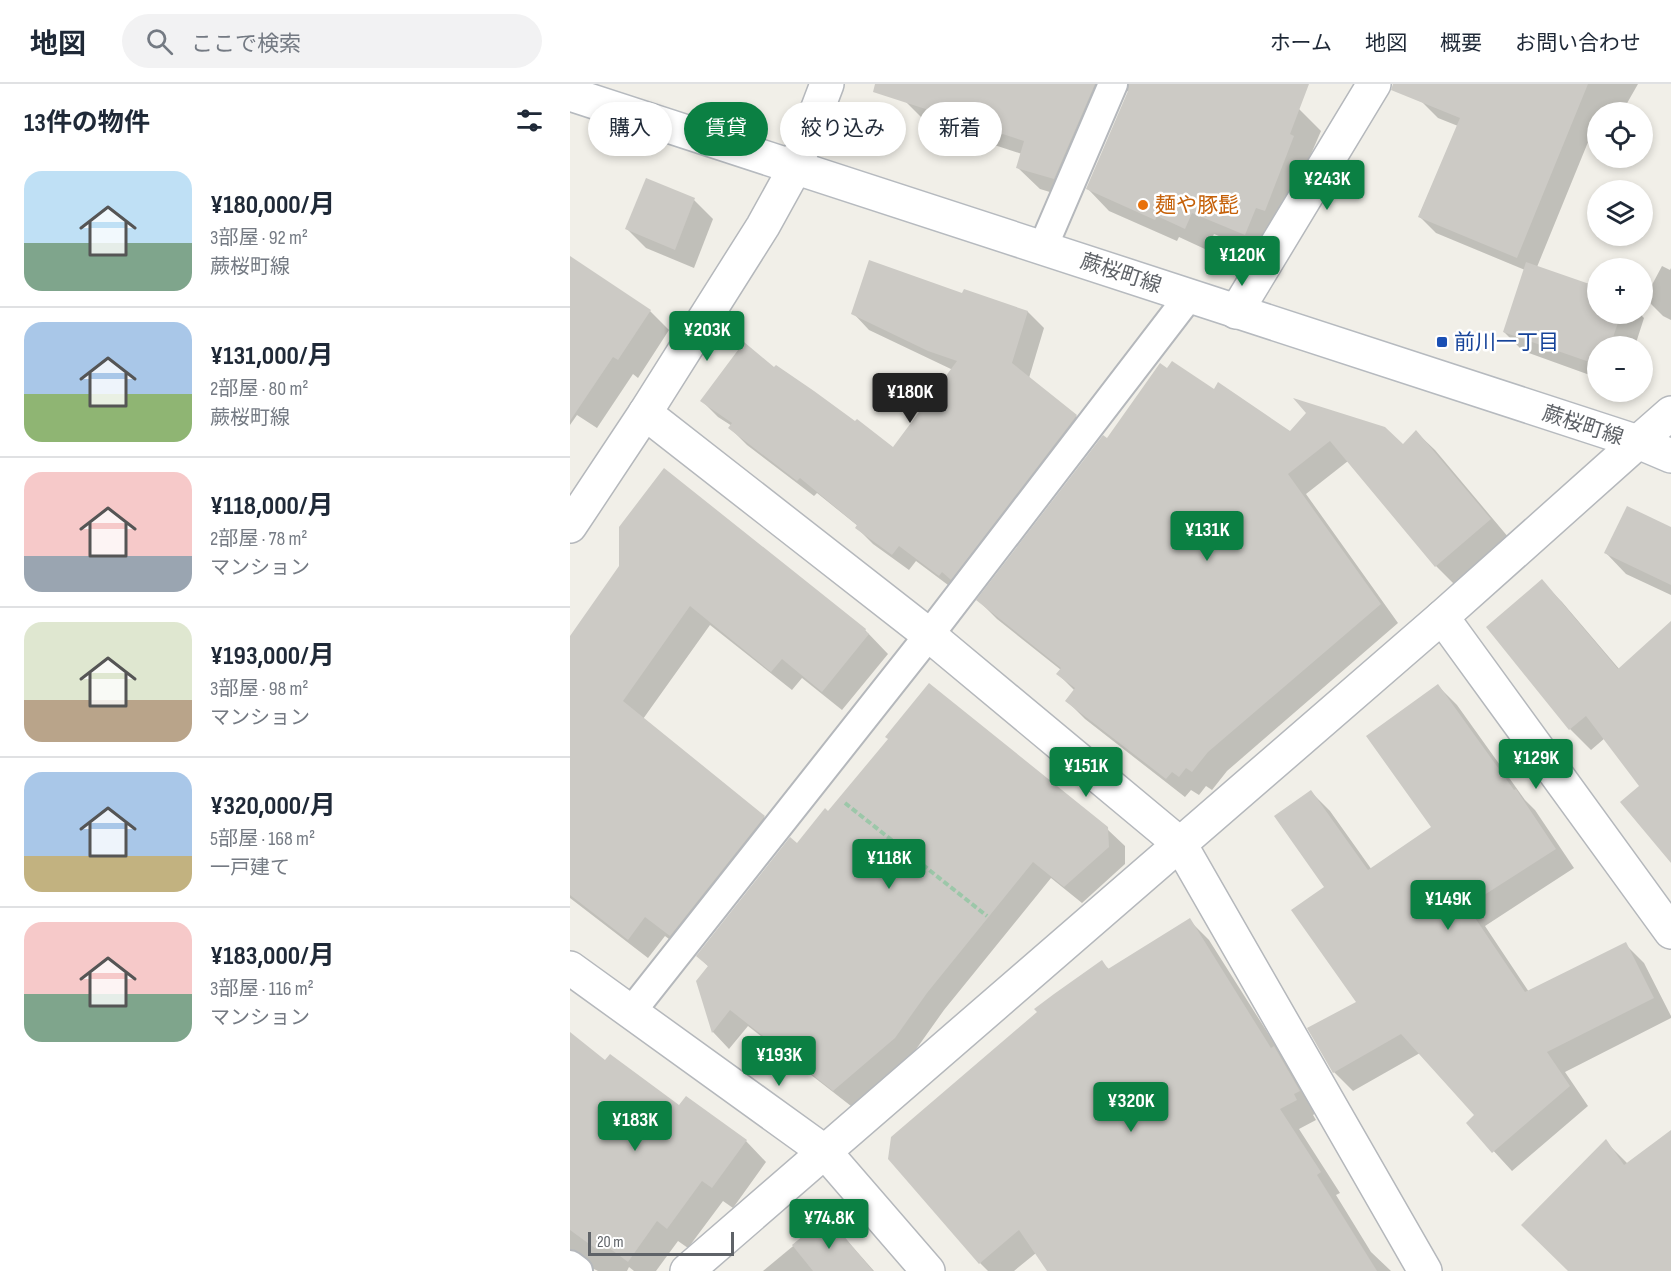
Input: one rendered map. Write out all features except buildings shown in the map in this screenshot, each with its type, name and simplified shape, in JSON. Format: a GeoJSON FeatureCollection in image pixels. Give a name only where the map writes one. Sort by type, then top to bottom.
{"type":"FeatureCollection","features":[{"type":"Feature","properties":{"kind":"street"},"geometry":{"type":"LineString","coordinates":[[570,526],[763,226],[795,168],[827,84]]}},
{"type":"Feature","properties":{"kind":"street"},"geometry":{"type":"LineString","coordinates":[[1236,312],[1374,84]]}},
{"type":"Feature","properties":{"kind":"street","name":"蕨桜町線"},"geometry":{"type":"LineString","coordinates":[[570,94],[1638,442],[1671,456]]}},
{"type":"Feature","properties":{"kind":"street"},"geometry":{"type":"LineString","coordinates":[[645,412],[929,635],[1180,844],[1425,1271]]}},
{"type":"Feature","properties":{"kind":"street"},"geometry":{"type":"LineString","coordinates":[[687,1271],[1442,617],[1671,413]]}},
{"type":"Feature","properties":{"kind":"street"},"geometry":{"type":"LineString","coordinates":[[1442,617],[1671,931]]}},
{"type":"Feature","properties":{"kind":"street"},"geometry":{"type":"LineString","coordinates":[[570,968],[825,1152],[928,1271]]}},
{"type":"Feature","properties":{"kind":"lane"},"geometry":{"type":"LineString","coordinates":[[1043,247],[1113,84]]}},
{"type":"Feature","properties":{"kind":"lane"},"geometry":{"type":"LineString","coordinates":[[631,1012],[929,635],[1190,295]]}},
{"type":"Feature","properties":{"kind":"lane"},"geometry":{"type":"LineString","coordinates":[[570,1265],[578,1271]]}},
{"type":"Feature","properties":{"kind":"path"},"geometry":{"type":"LineString","coordinates":[[814,778],[987,916]]}},
{"type":"Feature","properties":{"kind":"place","name":"麺や豚髭"},"geometry":{"type":"Point","coordinates":[1143,205]}},
{"type":"Feature","properties":{"kind":"place","name":"前川一丁目"},"geometry":{"type":"Point","coordinates":[1442,342]}}]}
